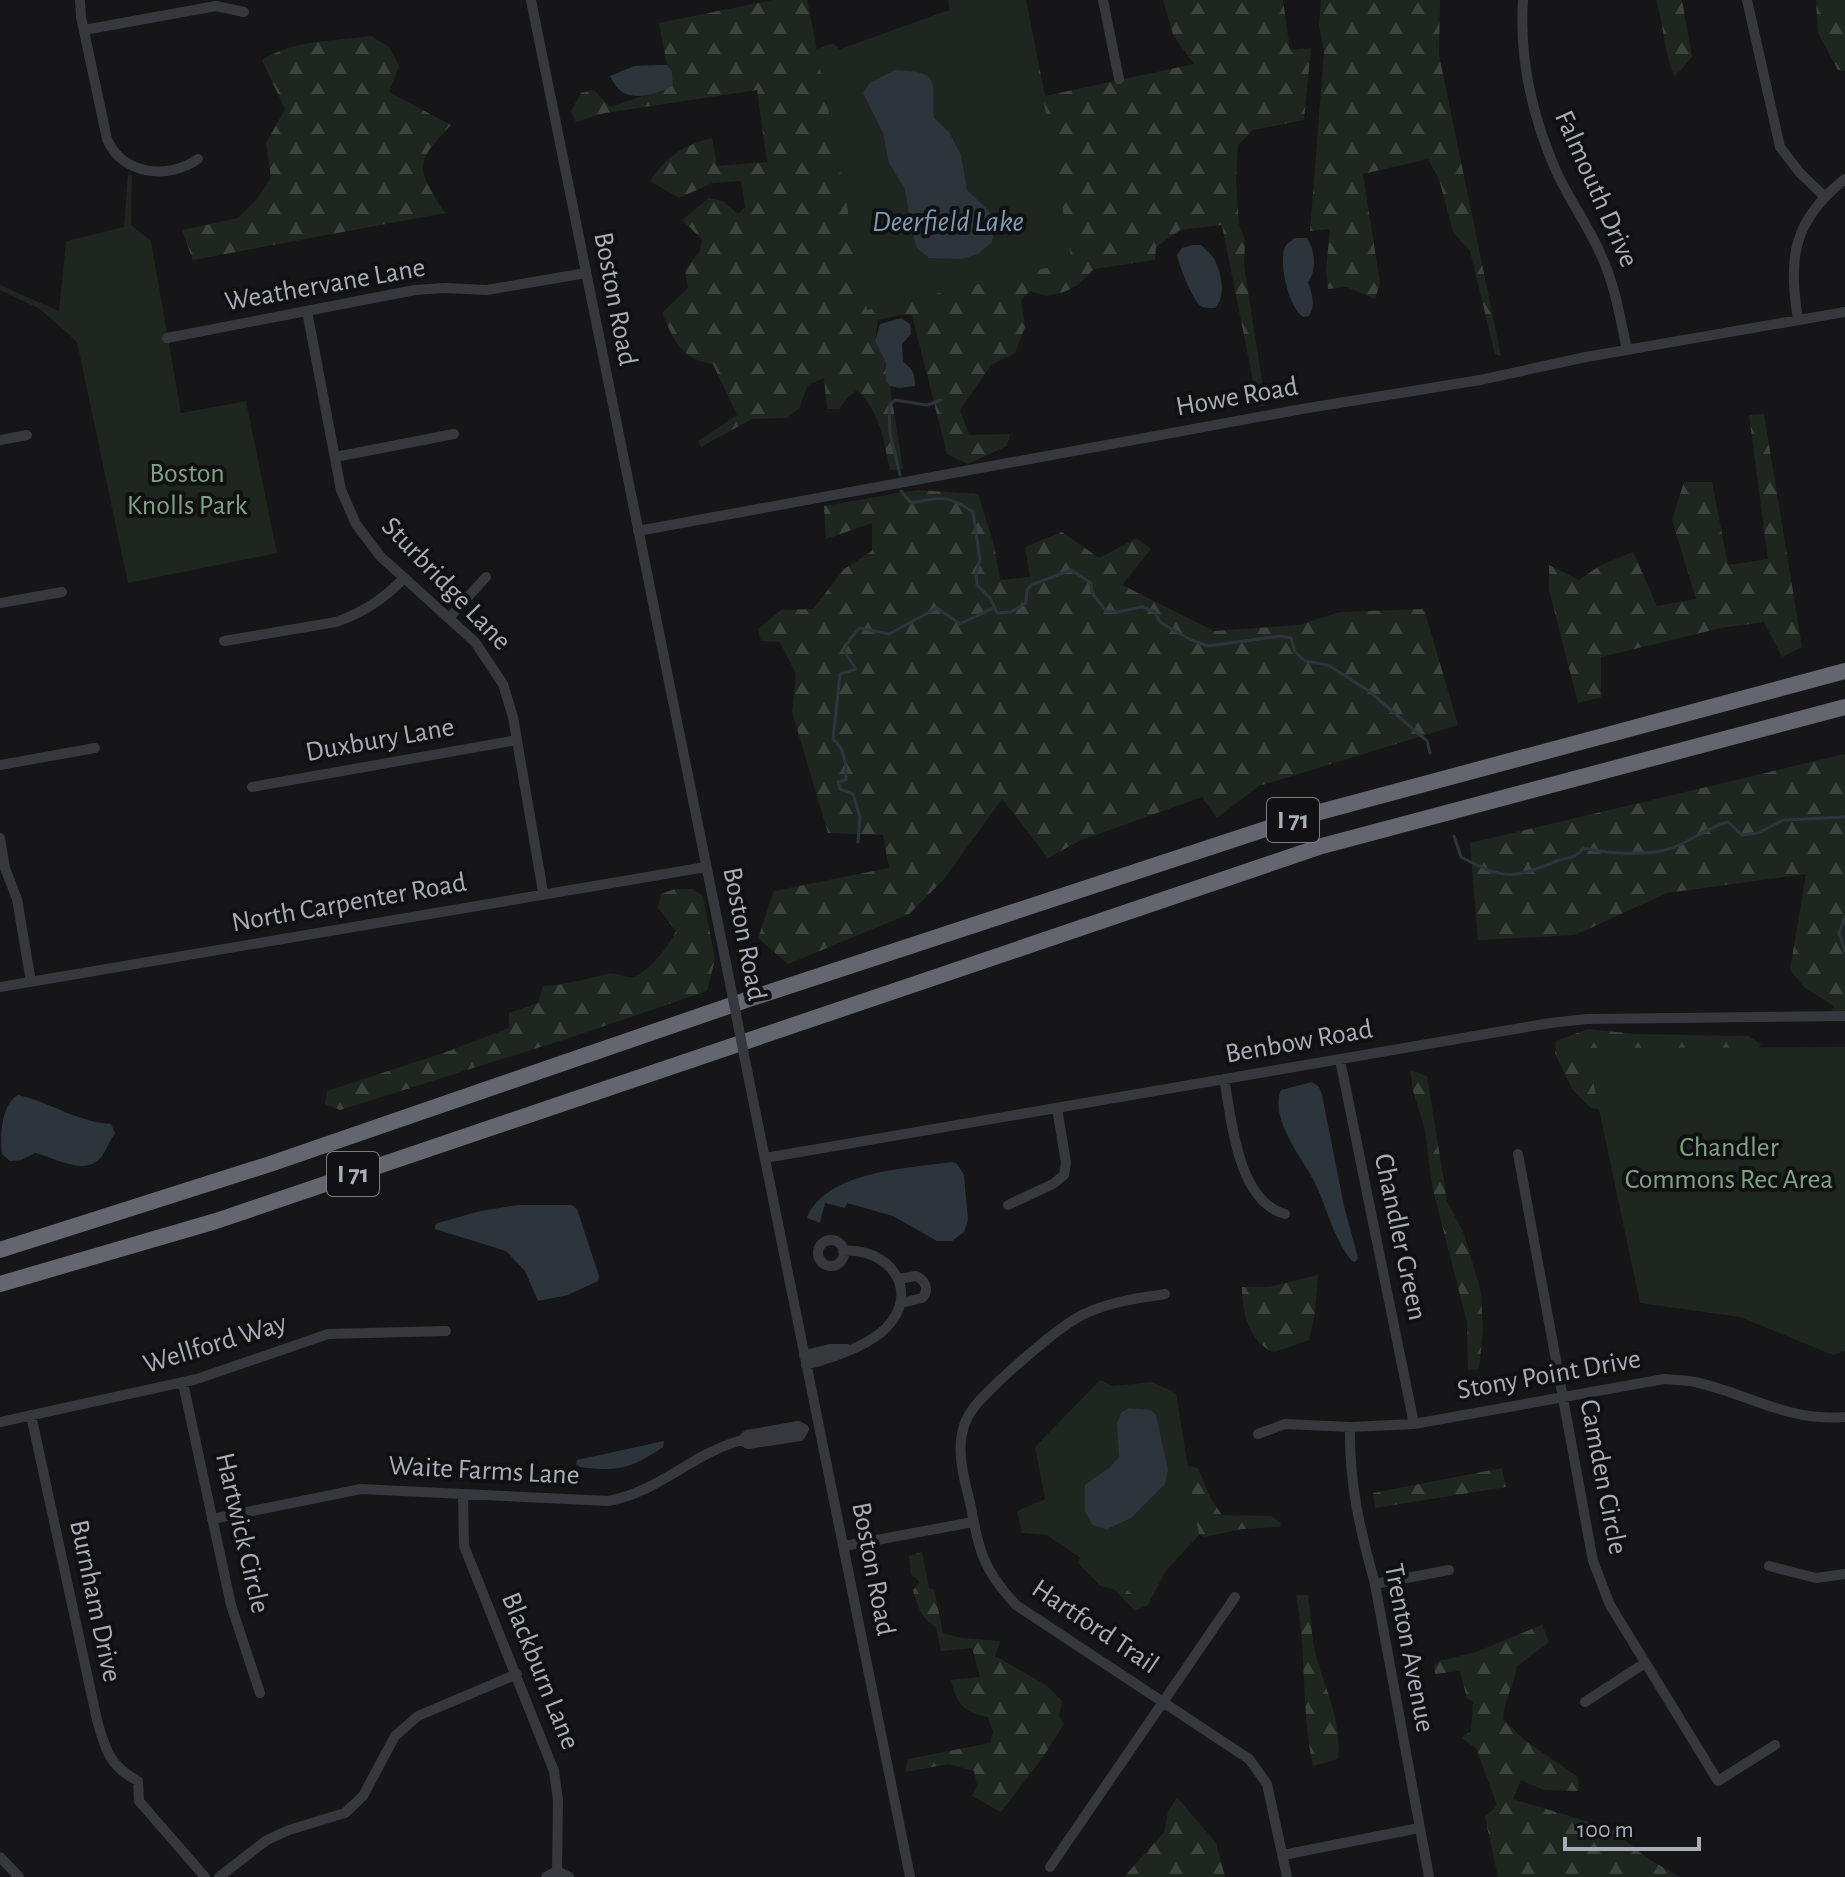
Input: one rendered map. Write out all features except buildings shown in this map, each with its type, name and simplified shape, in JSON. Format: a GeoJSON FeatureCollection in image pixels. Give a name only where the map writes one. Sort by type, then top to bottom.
{"type":"FeatureCollection","features":[{"type":"Feature","properties":{"kind":"highway","name":"I 71"},"geometry":{"type":"LineString","coordinates":[[0,1250],[270,1164],[763,994],[1305,816],[1845,671]]}},
{"type":"Feature","properties":{"kind":"highway","name":"I 71"},"geometry":{"type":"LineString","coordinates":[[0,1284],[216,1221],[1322,846],[1845,707]]}},
{"type":"Feature","properties":{"kind":"street"},"geometry":{"type":"LineString","coordinates":[[80,0],[107,139],[116,155],[131,166],[147,170],[179,169],[198,159]]}},
{"type":"Feature","properties":{"kind":"street","name":"Boston Road"},"geometry":{"type":"LineString","coordinates":[[531,0],[910,1877]]}},
{"type":"Feature","properties":{"kind":"street"},"geometry":{"type":"LineString","coordinates":[[1103,0],[1119,79]]}},
{"type":"Feature","properties":{"kind":"street","name":"Falmouth Drive"},"geometry":{"type":"LineString","coordinates":[[1523,0],[1524,64],[1537,122],[1558,174],[1601,254],[1616,294],[1627,350]]}},
{"type":"Feature","properties":{"kind":"street"},"geometry":{"type":"LineString","coordinates":[[1747,0],[1780,147],[1800,173],[1824,196]]}},
{"type":"Feature","properties":{"kind":"street"},"geometry":{"type":"LineString","coordinates":[[84,30],[216,6],[244,12]]}},
{"type":"Feature","properties":{"kind":"street"},"geometry":{"type":"LineString","coordinates":[[1798,320],[1792,283],[1795,254],[1805,225],[1824,196],[1845,179]]}},
{"type":"Feature","properties":{"kind":"street","name":"Weathervane Lane"},"geometry":{"type":"LineString","coordinates":[[167,338],[428,289],[487,290],[586,273]]}},
{"type":"Feature","properties":{"kind":"street","name":"Sturbridge Lane"},"geometry":{"type":"LineString","coordinates":[[307,311],[341,490],[356,524],[380,556],[475,642],[495,668],[509,700],[543,892]]}},
{"type":"Feature","properties":{"kind":"street","name":"Howe Road"},"geometry":{"type":"LineString","coordinates":[[638,531],[1845,312]]}},
{"type":"Feature","properties":{"kind":"street"},"geometry":{"type":"LineString","coordinates":[[335,457],[454,434]]}},
{"type":"Feature","properties":{"kind":"street"},"geometry":{"type":"LineString","coordinates":[[0,440],[27,435]]}},
{"type":"Feature","properties":{"kind":"street"},"geometry":{"type":"LineString","coordinates":[[449,618],[486,577]]}},
{"type":"Feature","properties":{"kind":"street"},"geometry":{"type":"LineString","coordinates":[[224,641],[351,617],[379,601],[404,578]]}},
{"type":"Feature","properties":{"kind":"street"},"geometry":{"type":"LineString","coordinates":[[0,603],[62,592]]}},
{"type":"Feature","properties":{"kind":"street","name":"Duxbury Lane"},"geometry":{"type":"LineString","coordinates":[[252,787],[517,740]]}},
{"type":"Feature","properties":{"kind":"street"},"geometry":{"type":"LineString","coordinates":[[0,765],[95,748]]}},
{"type":"Feature","properties":{"kind":"street"},"geometry":{"type":"LineString","coordinates":[[0,838],[5,868],[17,899],[31,982]]}},
{"type":"Feature","properties":{"kind":"street","name":"North Carpenter Road"},"geometry":{"type":"LineString","coordinates":[[0,987],[543,892],[706,867]]}},
{"type":"Feature","properties":{"kind":"street","name":"Benbow Road"},"geometry":{"type":"LineString","coordinates":[[765,1158],[1587,1019],[1845,1016]]}},
{"type":"Feature","properties":{"kind":"street","name":"Chandler Green"},"geometry":{"type":"LineString","coordinates":[[1340,1060],[1414,1424]]}},
{"type":"Feature","properties":{"kind":"street"},"geometry":{"type":"LineString","coordinates":[[1224,1079],[1242,1167],[1264,1202],[1274,1211],[1285,1214]]}},
{"type":"Feature","properties":{"kind":"street"},"geometry":{"type":"LineString","coordinates":[[1008,1205],[1059,1181],[1064,1175],[1066,1163],[1057,1108]]}},
{"type":"Feature","properties":{"kind":"street","name":"Camden Circle"},"geometry":{"type":"LineString","coordinates":[[1518,1154],[1593,1561],[1610,1605],[1718,1781],[1775,1745]]}},
{"type":"Feature","properties":{"kind":"street"},"geometry":{"type":"LineString","coordinates":[[805,1360],[834,1357],[867,1342],[883,1331],[899,1311],[899,1279],[883,1261],[859,1250],[843,1251]]}},
{"type":"Feature","properties":{"kind":"street"},"geometry":{"type":"LineString","coordinates":[[899,1279],[916,1276],[926,1287],[922,1298],[901,1303]]}},
{"type":"Feature","properties":{"kind":"street","name":"Hartford Trail"},"geometry":{"type":"LineString","coordinates":[[1165,1294],[1118,1302],[1079,1317],[983,1397],[970,1414],[962,1434],[961,1452],[973,1522],[986,1566],[995,1582],[1016,1605],[1249,1759],[1262,1775],[1271,1798],[1287,1877]]}},
{"type":"Feature","properties":{"kind":"street","name":"Wellford Way"},"geometry":{"type":"LineString","coordinates":[[0,1422],[183,1383],[328,1334],[446,1331]]}},
{"type":"Feature","properties":{"kind":"street","name":"Stony Point Drive"},"geometry":{"type":"LineString","coordinates":[[1258,1434],[1285,1424],[1350,1427],[1414,1424],[1664,1379],[1695,1382],[1787,1414],[1822,1419],[1845,1417]]}},
{"type":"Feature","properties":{"kind":"street","name":"Hartwick Circle"},"geometry":{"type":"LineString","coordinates":[[183,1383],[234,1615],[260,1693]]}},
{"type":"Feature","properties":{"kind":"street","name":"Burnham Drive"},"geometry":{"type":"LineString","coordinates":[[31,1415],[99,1731],[114,1765],[138,1781],[139,1801],[205,1877]]}},
{"type":"Feature","properties":{"kind":"street","name":"Waite Farms Lane"},"geometry":{"type":"LineString","coordinates":[[212,1519],[354,1489],[600,1501],[621,1498],[647,1488],[712,1449],[742,1440],[748,1444],[800,1436],[804,1429],[820,1426]]}},
{"type":"Feature","properties":{"kind":"street","name":"Trenton Avenue"},"geometry":{"type":"LineString","coordinates":[[1350,1427],[1349,1469],[1375,1584],[1429,1877]]}},
{"type":"Feature","properties":{"kind":"street","name":"Blackburn Lane"},"geometry":{"type":"LineString","coordinates":[[463,1494],[464,1546],[554,1771],[558,1801],[557,1871]]}},
{"type":"Feature","properties":{"kind":"street"},"geometry":{"type":"LineString","coordinates":[[844,1546],[973,1522]]}},
{"type":"Feature","properties":{"kind":"street"},"geometry":{"type":"LineString","coordinates":[[1769,1566],[1816,1578],[1845,1574]]}},
{"type":"Feature","properties":{"kind":"street"},"geometry":{"type":"LineString","coordinates":[[1375,1584],[1449,1570]]}},
{"type":"Feature","properties":{"kind":"street"},"geometry":{"type":"LineString","coordinates":[[1050,1867],[1235,1597]]}},
{"type":"Feature","properties":{"kind":"street"},"geometry":{"type":"LineString","coordinates":[[1585,1702],[1645,1663]]}},
{"type":"Feature","properties":{"kind":"street"},"geometry":{"type":"LineString","coordinates":[[219,1877],[267,1840],[289,1830],[340,1816],[351,1809],[366,1791],[392,1740],[418,1716],[517,1674]]}},
{"type":"Feature","properties":{"kind":"street"},"geometry":{"type":"LineString","coordinates":[[1283,1855],[1419,1828]]}},
{"type":"Feature","properties":{"kind":"street"},"geometry":{"type":"LineString","coordinates":[[0,1857],[19,1877]]}},
{"type":"Feature","properties":{"kind":"street"},"geometry":{"type":"LineString","coordinates":[[546,1877],[557,1871],[569,1877]]}},
{"type":"Feature","properties":{"kind":"green space"},"geometry":{"type":"Polygon","coordinates":[[[772,0],[807,0],[817,49],[833,43],[851,61],[1026,0],[1045,96],[1194,64],[1173,35],[1163,0],[1283,0],[1290,50],[1311,48],[1304,120],[1253,130],[1238,145],[1236,178],[1239,224],[1245,240],[1244,266],[1266,406],[1258,406],[1222,225],[1180,230],[1156,247],[1155,260],[1094,269],[1078,285],[1064,292],[1046,296],[1030,291],[1021,300],[1025,327],[1015,353],[991,365],[960,410],[969,435],[1010,434],[1007,446],[968,464],[947,454],[912,315],[878,320],[875,341],[886,363],[886,381],[890,386],[903,469],[890,470],[876,417],[857,390],[839,409],[827,409],[824,378],[808,385],[799,408],[787,418],[752,419],[701,447],[698,441],[737,415],[713,364],[693,358],[680,347],[662,313],[688,288],[685,270],[700,251],[702,239],[682,220],[709,198],[723,201],[738,214],[745,207],[741,181],[712,183],[679,198],[650,181],[677,153],[712,138],[717,166],[767,162],[757,90],[605,113],[576,122],[571,111],[581,93],[594,90],[610,107],[673,86],[659,23],[772,0]]]}},
{"type":"Feature","properties":{"kind":"green space"},"geometry":{"type":"Polygon","coordinates":[[[948,0],[1026,0],[1072,262],[867,310],[818,57],[949,10],[948,0]]]}},
{"type":"Feature","properties":{"kind":"green space"},"geometry":{"type":"Polygon","coordinates":[[[1321,0],[1440,0],[1439,55],[1501,356],[1495,354],[1470,251],[1453,232],[1439,179],[1428,159],[1363,174],[1380,283],[1375,299],[1347,287],[1328,289],[1326,270],[1330,229],[1310,231],[1324,52],[1319,25],[1321,0]]]}},
{"type":"Feature","properties":{"kind":"green space"},"geometry":{"type":"Polygon","coordinates":[[[1656,0],[1682,0],[1692,57],[1675,76],[1669,59],[1656,0]]]}},
{"type":"Feature","properties":{"kind":"green space"},"geometry":{"type":"Polygon","coordinates":[[[1816,0],[1845,0],[1845,71],[1838,70],[1818,33],[1816,0]]]}},
{"type":"Feature","properties":{"kind":"green space"},"geometry":{"type":"Polygon","coordinates":[[[371,36],[389,47],[399,66],[389,92],[451,125],[430,149],[423,167],[429,186],[445,213],[193,260],[182,230],[238,218],[257,199],[271,178],[266,143],[285,109],[262,60],[300,45],[371,36]]]}},
{"type":"Feature","properties":{"kind":"green space","name":"Boston Knolls Park"},"geometry":{"type":"Polygon","coordinates":[[[128,174],[132,175],[131,225],[151,241],[181,413],[246,401],[277,553],[128,583],[77,342],[40,309],[0,290],[0,285],[59,311],[66,241],[124,227],[128,174]]]}},
{"type":"Feature","properties":{"kind":"green space"},"geometry":{"type":"Polygon","coordinates":[[[1764,414],[1802,647],[1782,657],[1764,622],[1721,628],[1601,657],[1601,697],[1578,703],[1549,590],[1549,565],[1579,580],[1599,566],[1633,552],[1657,606],[1696,599],[1672,520],[1684,482],[1712,482],[1728,565],[1768,559],[1749,415],[1764,414]]]}},
{"type":"Feature","properties":{"kind":"green space"},"geometry":{"type":"Polygon","coordinates":[[[917,490],[978,494],[994,545],[1000,580],[1030,577],[1025,547],[1062,532],[1099,558],[1137,538],[1151,549],[1122,585],[1214,631],[1299,625],[1341,612],[1424,609],[1458,725],[1259,786],[1217,818],[1202,797],[1079,841],[1048,858],[1002,799],[944,879],[909,914],[788,964],[758,938],[774,891],[889,868],[883,835],[828,833],[792,712],[796,674],[780,642],[761,641],[758,629],[781,610],[813,609],[844,569],[872,551],[872,523],[826,539],[824,506],[917,490]]]}},
{"type":"Feature","properties":{"kind":"green space"},"geometry":{"type":"Polygon","coordinates":[[[1845,754],[1845,1012],[1830,1013],[1834,1006],[1805,988],[1790,970],[1806,874],[1667,893],[1575,935],[1478,940],[1470,843],[1845,754]]]}},
{"type":"Feature","properties":{"kind":"green space"},"geometry":{"type":"Polygon","coordinates":[[[675,889],[693,889],[703,896],[715,959],[707,991],[340,1110],[325,1104],[327,1091],[509,1028],[509,1013],[538,1003],[543,986],[610,974],[632,977],[645,971],[676,931],[658,908],[661,894],[675,889]]]}},
{"type":"Feature","properties":{"kind":"green space"},"geometry":{"type":"Polygon","coordinates":[[[1588,1029],[1635,1034],[1748,1036],[1761,1044],[1753,1056],[1609,1111],[1591,1108],[1573,1090],[1555,1054],[1556,1041],[1588,1029]]]}},
{"type":"Feature","properties":{"kind":"green space","name":"Chandler Commons Rec Area"},"geometry":{"type":"Polygon","coordinates":[[[1845,1047],[1845,1351],[1833,1355],[1740,1317],[1640,1303],[1586,1048],[1845,1047]]]}},
{"type":"Feature","properties":{"kind":"green space"},"geometry":{"type":"Polygon","coordinates":[[[1410,1070],[1427,1076],[1447,1201],[1464,1234],[1481,1292],[1483,1330],[1479,1369],[1468,1370],[1467,1322],[1432,1186],[1425,1130],[1410,1070]]]}},
{"type":"Feature","properties":{"kind":"green space"},"geometry":{"type":"Polygon","coordinates":[[[1318,1275],[1309,1340],[1274,1352],[1265,1348],[1249,1326],[1242,1287],[1269,1287],[1318,1275]]]}},
{"type":"Feature","properties":{"kind":"green space"},"geometry":{"type":"Polygon","coordinates":[[[1100,1380],[1113,1386],[1152,1382],[1176,1393],[1199,1535],[1164,1573],[1148,1605],[1047,1535],[1022,1533],[1017,1511],[1045,1499],[1035,1447],[1100,1380]]]}},
{"type":"Feature","properties":{"kind":"green space"},"geometry":{"type":"Polygon","coordinates":[[[1188,1466],[1198,1468],[1211,1499],[1222,1515],[1271,1516],[1281,1523],[1280,1527],[1242,1529],[1204,1537],[1184,1525],[1183,1473],[1188,1466]]]}},
{"type":"Feature","properties":{"kind":"green space"},"geometry":{"type":"Polygon","coordinates":[[[1502,1468],[1506,1487],[1375,1508],[1373,1493],[1502,1468]]]}},
{"type":"Feature","properties":{"kind":"green space"},"geometry":{"type":"Polygon","coordinates":[[[922,1552],[943,1633],[1000,1641],[995,1656],[1046,1685],[1062,1701],[1059,1717],[1064,1724],[1001,1812],[972,1796],[977,1785],[974,1771],[948,1764],[905,1772],[908,1759],[990,1743],[993,1732],[988,1717],[962,1706],[951,1680],[980,1677],[972,1648],[941,1651],[936,1627],[918,1606],[913,1590],[920,1582],[911,1574],[909,1556],[922,1552]]]}},
{"type":"Feature","properties":{"kind":"green space"},"geometry":{"type":"Polygon","coordinates":[[[1080,1558],[1165,1572],[1148,1605],[1135,1611],[1115,1590],[1099,1585],[1078,1562],[1080,1558]]]}},
{"type":"Feature","properties":{"kind":"green space"},"geometry":{"type":"Polygon","coordinates":[[[1296,1595],[1308,1595],[1314,1649],[1338,1732],[1338,1759],[1313,1766],[1309,1745],[1296,1595]]]}},
{"type":"Feature","properties":{"kind":"green space"},"geometry":{"type":"Polygon","coordinates":[[[1542,1625],[1549,1642],[1517,1666],[1503,1719],[1523,1739],[1578,1777],[1579,1791],[1544,1790],[1521,1780],[1513,1799],[1612,1829],[1647,1858],[1680,1877],[1498,1877],[1485,1817],[1497,1805],[1476,1748],[1461,1738],[1471,1731],[1473,1702],[1467,1698],[1460,1671],[1435,1674],[1434,1665],[1542,1625]]]}},
{"type":"Feature","properties":{"kind":"green space"},"geometry":{"type":"Polygon","coordinates":[[[1177,1797],[1216,1843],[1225,1877],[1124,1877],[1164,1832],[1168,1812],[1177,1797]]]}},
{"type":"Feature","properties":{"kind":"water"},"geometry":{"type":"Polygon","coordinates":[[[667,65],[672,71],[673,86],[646,95],[622,92],[610,76],[634,66],[667,65]]]}},
{"type":"Feature","properties":{"kind":"water","name":"Deerfield Lake"},"geometry":{"type":"Polygon","coordinates":[[[895,70],[920,73],[931,80],[934,118],[949,132],[961,155],[967,190],[991,213],[994,227],[992,242],[978,254],[961,259],[929,258],[917,248],[905,189],[889,163],[883,133],[863,93],[870,83],[895,70]]]}},
{"type":"Feature","properties":{"kind":"water"},"geometry":{"type":"Polygon","coordinates":[[[1295,238],[1307,238],[1314,260],[1308,282],[1313,303],[1309,316],[1303,317],[1289,295],[1284,274],[1285,247],[1295,238]]]}},
{"type":"Feature","properties":{"kind":"water"},"geometry":{"type":"Polygon","coordinates":[[[1201,245],[1208,252],[1219,271],[1222,292],[1215,308],[1198,304],[1180,267],[1177,255],[1182,248],[1201,245]]]}},
{"type":"Feature","properties":{"kind":"water"},"geometry":{"type":"Polygon","coordinates":[[[901,318],[910,324],[911,334],[902,344],[903,362],[913,372],[915,386],[899,388],[890,386],[886,381],[886,363],[875,341],[880,324],[901,318]]]}},
{"type":"Feature","properties":{"kind":"water"},"geometry":{"type":"Polygon","coordinates":[[[1312,1082],[1319,1087],[1322,1095],[1344,1206],[1358,1258],[1355,1262],[1340,1242],[1314,1181],[1288,1137],[1279,1113],[1281,1090],[1312,1082]]]}},
{"type":"Feature","properties":{"kind":"water"},"geometry":{"type":"Polygon","coordinates":[[[18,1095],[87,1120],[111,1124],[115,1133],[102,1156],[87,1165],[70,1164],[35,1153],[21,1160],[10,1161],[2,1154],[2,1130],[8,1106],[18,1095]]]}},
{"type":"Feature","properties":{"kind":"water"},"geometry":{"type":"Polygon","coordinates":[[[953,1162],[964,1175],[968,1220],[964,1232],[952,1241],[937,1241],[893,1216],[847,1203],[845,1208],[825,1203],[820,1223],[807,1218],[817,1202],[831,1190],[850,1181],[892,1170],[953,1162]]]}},
{"type":"Feature","properties":{"kind":"water"},"geometry":{"type":"Polygon","coordinates":[[[518,1205],[572,1205],[577,1209],[598,1281],[568,1295],[538,1301],[525,1271],[506,1251],[435,1229],[438,1223],[480,1211],[518,1205]]]}},
{"type":"Feature","properties":{"kind":"water"},"geometry":{"type":"Polygon","coordinates":[[[1129,1408],[1151,1410],[1156,1415],[1168,1470],[1165,1484],[1131,1518],[1107,1529],[1092,1525],[1085,1511],[1085,1485],[1119,1457],[1117,1423],[1121,1413],[1129,1408]]]}},
{"type":"Feature","properties":{"kind":"water"},"geometry":{"type":"Polygon","coordinates":[[[664,1441],[663,1447],[624,1467],[593,1468],[576,1464],[577,1460],[664,1441]]]}},
{"type":"Feature","properties":{"kind":"waterway"},"geometry":{"type":"LineString","coordinates":[[900,475],[890,433],[889,406],[895,400],[927,405],[941,400]]}},
{"type":"Feature","properties":{"kind":"waterway"},"geometry":{"type":"LineString","coordinates":[[901,491],[911,503],[944,499],[973,512],[980,560],[977,585],[990,598],[997,613],[1011,612],[1026,603],[1027,590],[1031,585],[1071,570],[1091,583],[1092,593],[1106,611],[1142,607],[1154,611],[1160,622],[1208,646],[1280,636],[1291,638],[1295,652],[1305,661],[1328,665],[1369,691],[1427,741],[1430,753]]}},
{"type":"Feature","properties":{"kind":"waterway"},"geometry":{"type":"LineString","coordinates":[[858,842],[860,817],[853,794],[840,789],[838,782],[846,780],[845,763],[841,748],[833,739],[840,674],[856,669],[844,651],[850,639],[859,628],[889,634],[937,608],[960,624],[995,607]]}},
{"type":"Feature","properties":{"kind":"waterway"},"geometry":{"type":"LineString","coordinates":[[1454,836],[1461,857],[1498,873],[1518,874],[1571,857],[1584,848],[1628,853],[1663,851],[1728,822],[1742,835],[1758,833],[1783,820],[1845,817]]}},
{"type":"Feature","properties":{"kind":"waterway"},"geometry":{"type":"LineString","coordinates":[[1845,917],[1839,933],[1845,951]]}}]}
